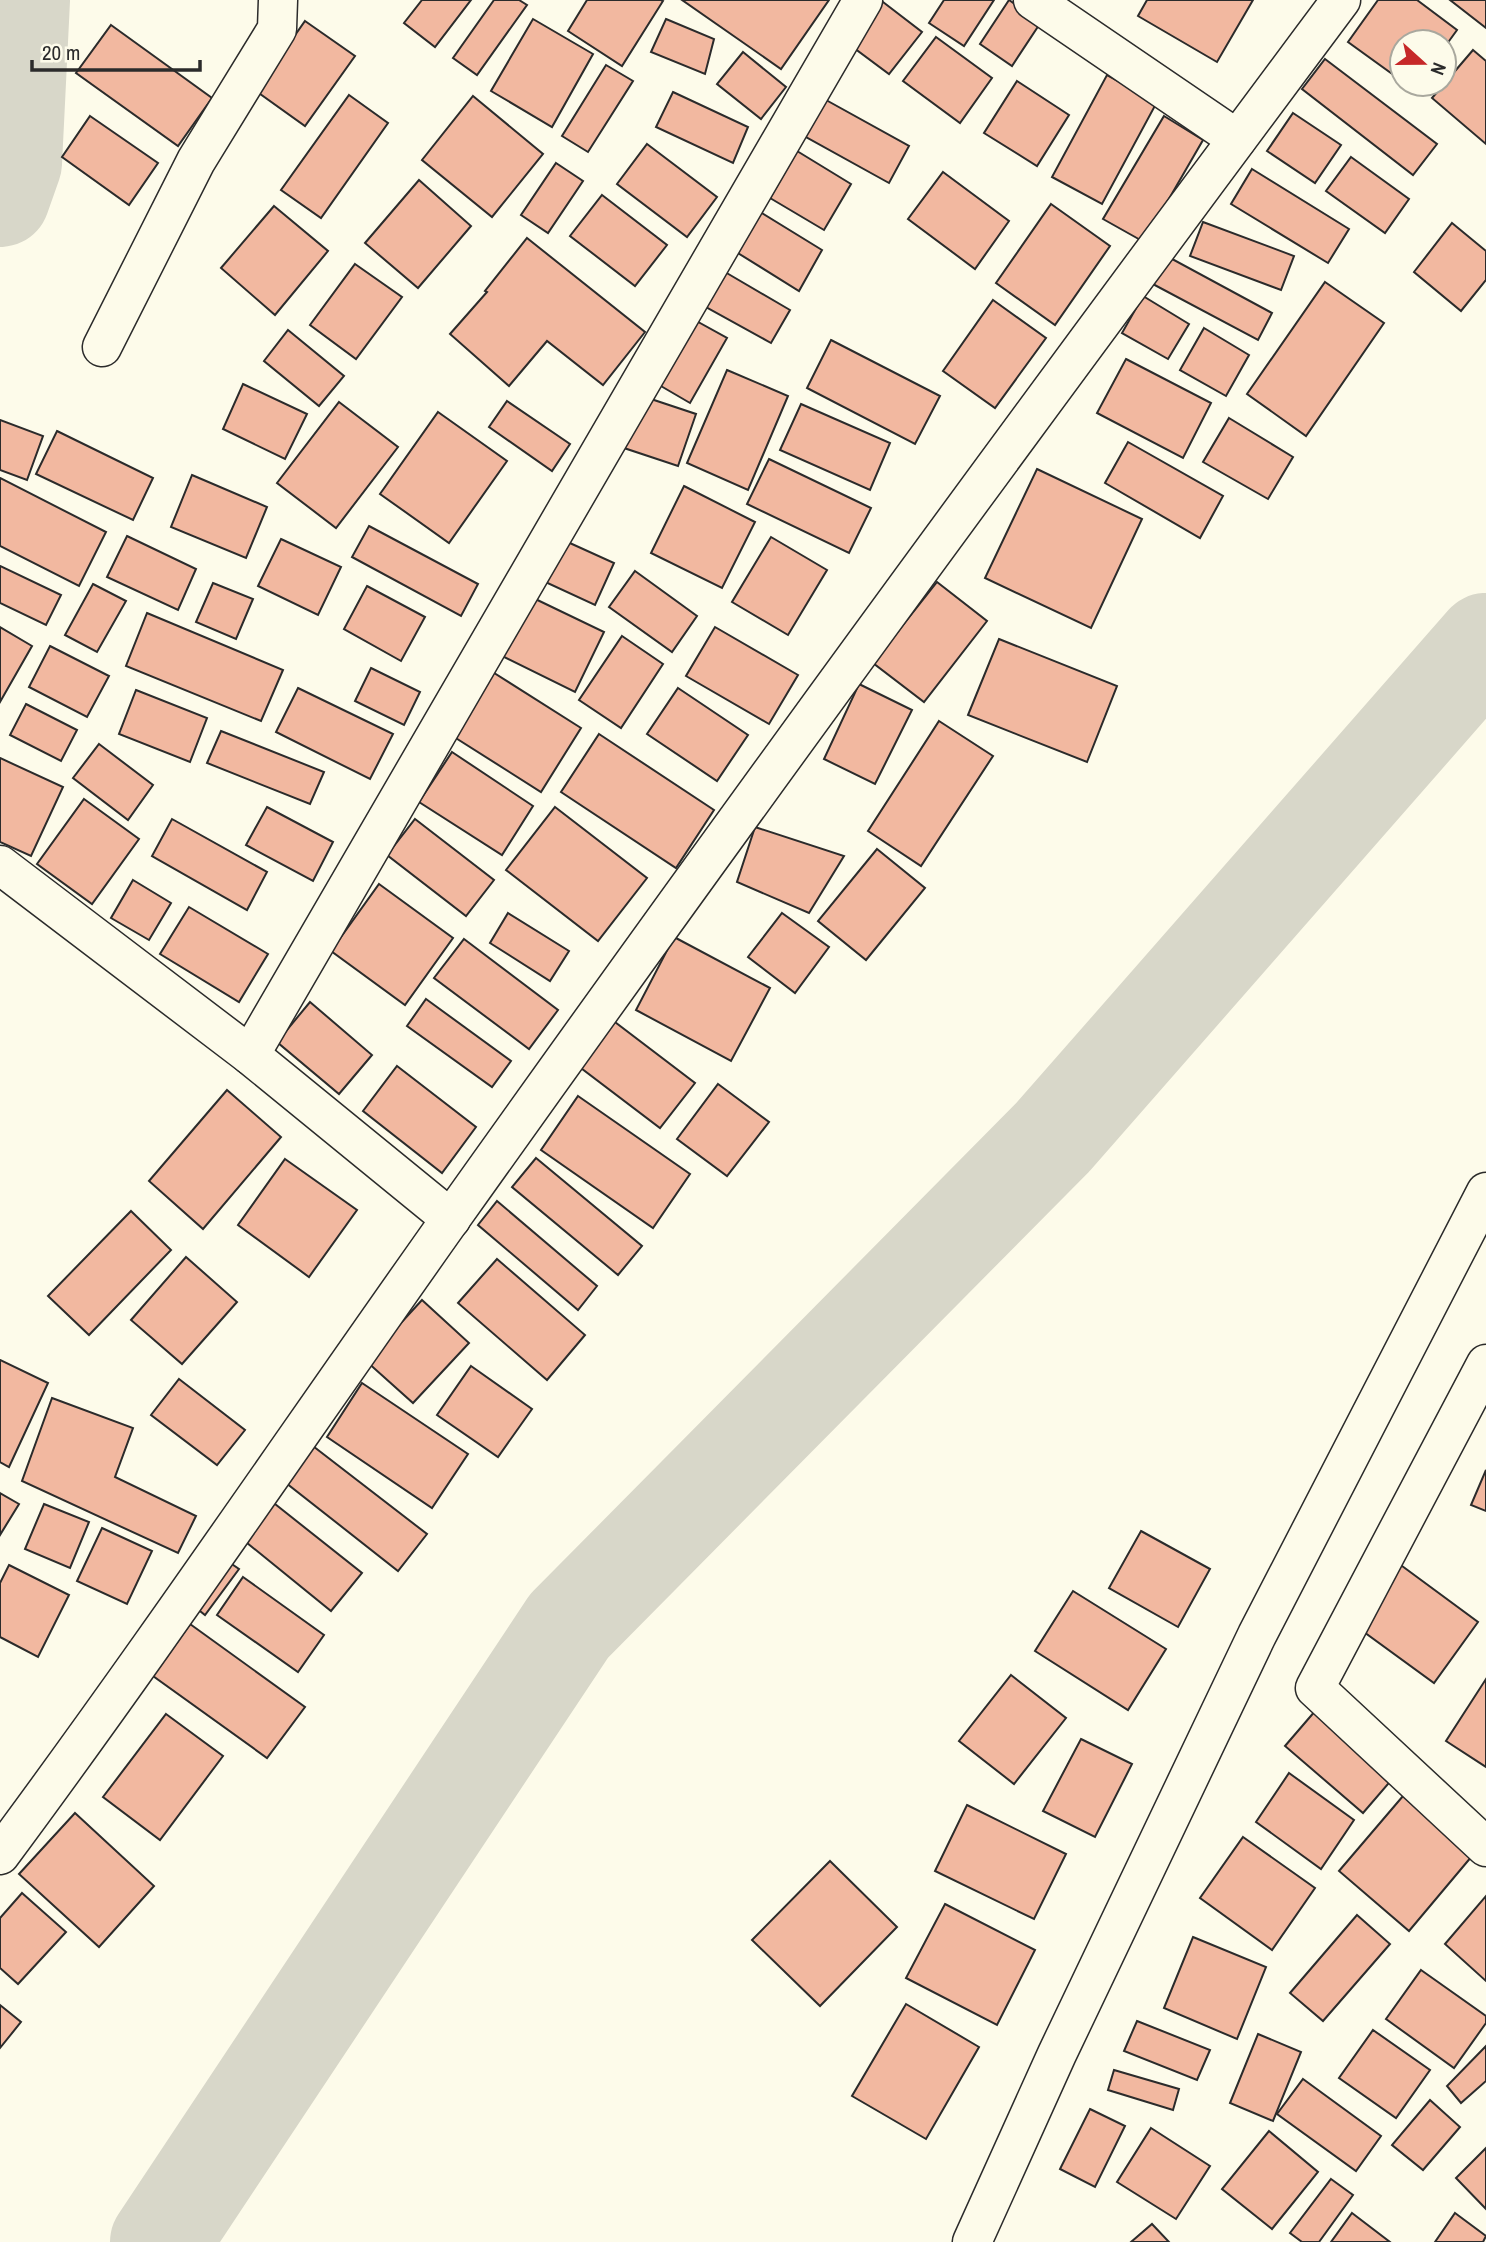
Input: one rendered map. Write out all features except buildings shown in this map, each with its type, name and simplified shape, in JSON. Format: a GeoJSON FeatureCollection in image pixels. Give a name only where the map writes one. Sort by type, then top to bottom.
{"type":"FeatureCollection","features":[{"type":"Feature","properties":{"kind":"street"},"geometry":{"type":"LineString","coordinates":[[102,347],[196,161],[277,29],[278,0]]}},
{"type":"Feature","properties":{"kind":"street"},"geometry":{"type":"LineString","coordinates":[[250,1055],[863,0]]}},
{"type":"Feature","properties":{"kind":"street"},"geometry":{"type":"LineString","coordinates":[[1033,0],[1237,139]]}},
{"type":"Feature","properties":{"kind":"street"},"geometry":{"type":"LineString","coordinates":[[0,1855],[89,1735],[451,1219],[847,666],[1341,0]]}},
{"type":"Feature","properties":{"kind":"street"},"geometry":{"type":"LineString","coordinates":[[0,865],[250,1055],[451,1219]]}},
{"type":"Feature","properties":{"kind":"street"},"geometry":{"type":"LineString","coordinates":[[972,2242],[1057,2054],[1257,1634],[1486,1192]]}},
{"type":"Feature","properties":{"kind":"street"},"geometry":{"type":"LineString","coordinates":[[1486,1364],[1315,1688],[1486,1847]]}},
{"type":"Feature","properties":{"kind":"waterway"},"geometry":{"type":"LineString","coordinates":[[0,197],[12,163],[20,0]]}},
{"type":"Feature","properties":{"kind":"waterway"},"geometry":{"type":"LineString","coordinates":[[160,2242],[569,1626],[1053,1137],[1486,643]]}}]}
